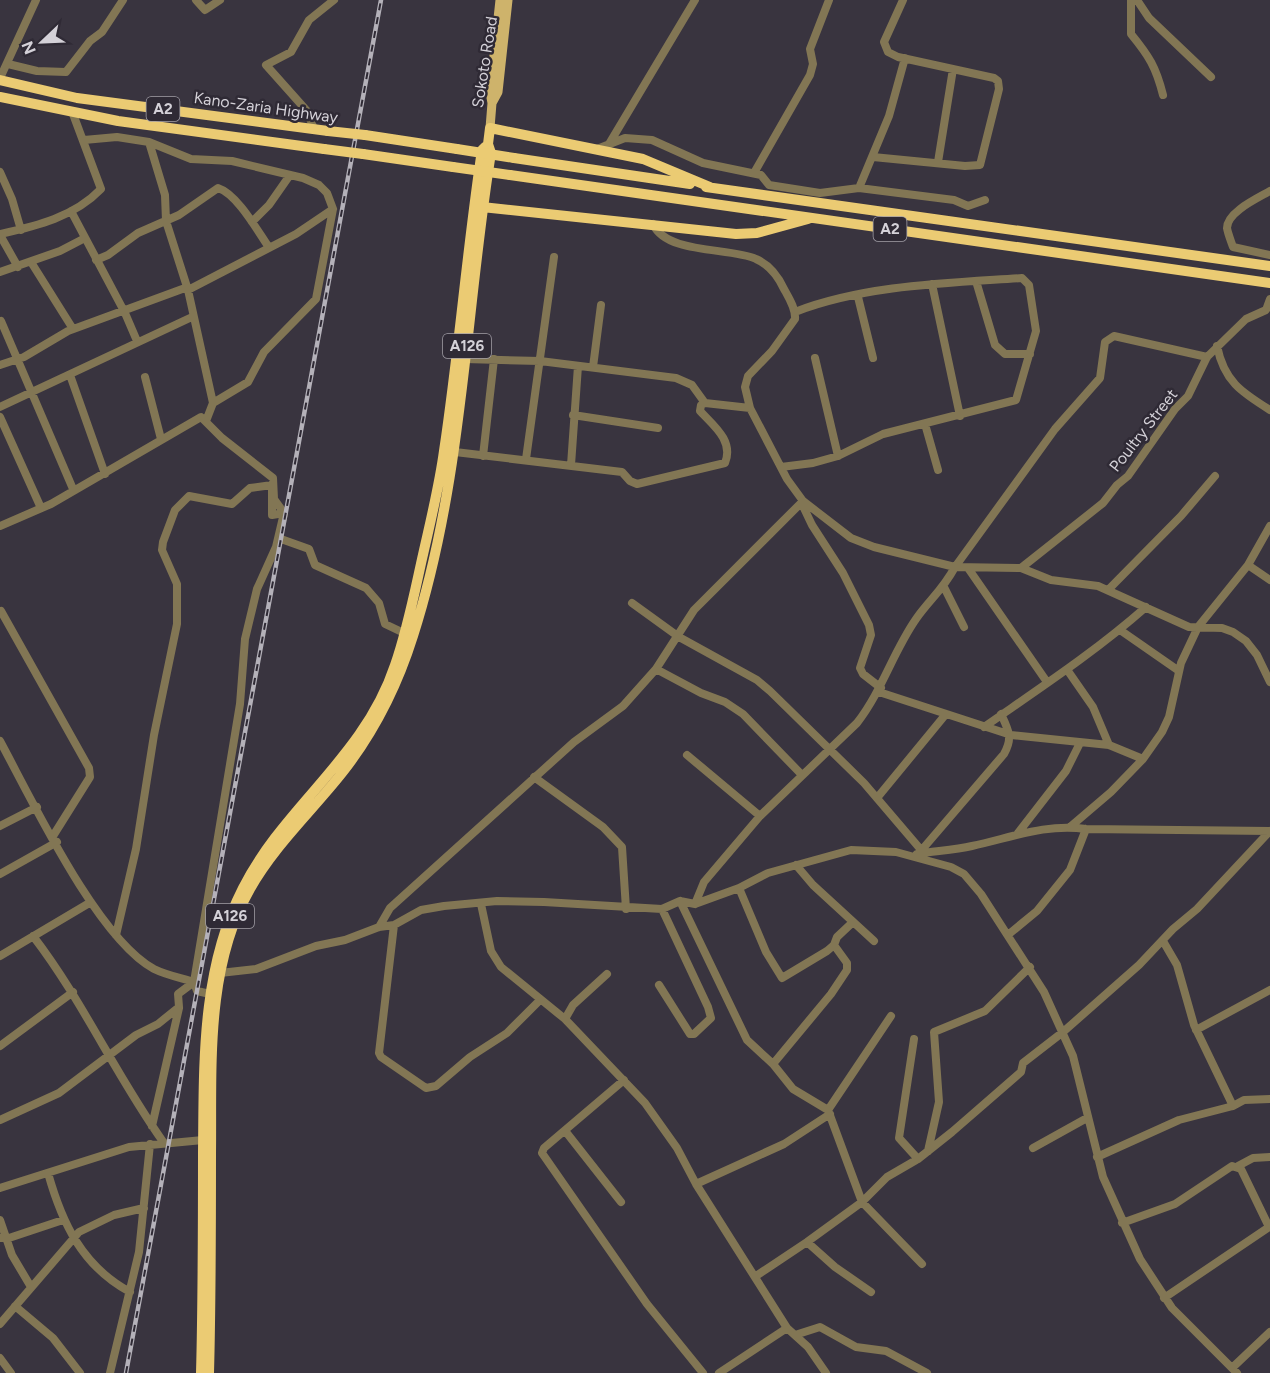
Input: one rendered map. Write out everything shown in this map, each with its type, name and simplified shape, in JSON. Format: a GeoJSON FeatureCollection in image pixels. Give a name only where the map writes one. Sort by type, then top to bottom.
{"type":"FeatureCollection","features":[{"type":"Feature","properties":{"kind":"highway","name":"Kano-Zaria Highway"},"geometry":{"type":"LineString","coordinates":[[0,79],[77,98],[365,135],[626,175]]}},
{"type":"Feature","properties":{"kind":"highway","name":"Kano-Zaria Highway"},"geometry":{"type":"LineString","coordinates":[[0,97],[73,114],[624,191]]}},
{"type":"Feature","properties":{"kind":"highway","name":"A126"},"geometry":{"type":"LineString","coordinates":[[209,1373],[213,1053],[220,973],[250,890],[282,843],[360,750],[390,701],[414,632],[455,452],[482,207],[491,153],[488,144],[490,128]]}},
{"type":"Feature","properties":{"kind":"highway"},"geometry":{"type":"LineString","coordinates":[[490,128],[655,163],[710,187]]}},
{"type":"Feature","properties":{"kind":"highway","name":"A126"},"geometry":{"type":"LineString","coordinates":[[201,1373],[205,1040],[210,994],[220,944],[244,885],[279,834],[362,733],[384,694],[406,634],[444,455],[473,206],[482,150],[488,144]]}},
{"type":"Feature","properties":{"kind":"highway"},"geometry":{"type":"LineString","coordinates":[[624,191],[626,175]]}},
{"type":"Feature","properties":{"kind":"highway","name":"A2"},"geometry":{"type":"LineString","coordinates":[[626,175],[1270,266]]}},
{"type":"Feature","properties":{"kind":"highway","name":"A2"},"geometry":{"type":"LineString","coordinates":[[624,191],[1270,283]]}},
{"type":"Feature","properties":{"kind":"highway"},"geometry":{"type":"LineString","coordinates":[[482,207],[747,234],[804,219],[818,218]]}},
{"type":"Feature","properties":{"kind":"main road"},"geometry":{"type":"LineString","coordinates":[[492,103],[490,92],[500,0]]}},
{"type":"Feature","properties":{"kind":"main road","name":"Sokoto Road"},"geometry":{"type":"LineString","coordinates":[[490,128],[492,103],[498,92],[508,0]]}},
{"type":"Feature","properties":{"kind":"street"},"geometry":{"type":"LineString","coordinates":[[0,79],[36,0]]}},
{"type":"Feature","properties":{"kind":"street"},"geometry":{"type":"LineString","coordinates":[[8,64],[37,71],[66,72],[90,40],[105,27],[123,0]]}},
{"type":"Feature","properties":{"kind":"street"},"geometry":{"type":"LineString","coordinates":[[196,0],[205,10],[220,0]]}},
{"type":"Feature","properties":{"kind":"street"},"geometry":{"type":"LineString","coordinates":[[314,129],[307,111],[266,65],[291,52],[309,20],[334,0]]}},
{"type":"Feature","properties":{"kind":"street"},"geometry":{"type":"LineString","coordinates":[[609,144],[694,0]]}},
{"type":"Feature","properties":{"kind":"street"},"geometry":{"type":"LineString","coordinates":[[754,173],[810,75],[813,64],[810,49],[829,0]]}},
{"type":"Feature","properties":{"kind":"street"},"geometry":{"type":"LineString","coordinates":[[873,158],[976,167],[982,162],[999,89],[998,81],[994,78],[888,52],[884,42],[903,0]]}},
{"type":"Feature","properties":{"kind":"street"},"geometry":{"type":"LineString","coordinates":[[1131,0],[1131,34],[1147,51],[1154,64],[1162,95]]}},
{"type":"Feature","properties":{"kind":"street"},"geometry":{"type":"LineString","coordinates":[[1137,0],[1149,18],[1211,77]]}},
{"type":"Feature","properties":{"kind":"street"},"geometry":{"type":"LineString","coordinates":[[859,188],[889,116],[905,58]]}},
{"type":"Feature","properties":{"kind":"street"},"geometry":{"type":"LineString","coordinates":[[938,162],[953,69]]}},
{"type":"Feature","properties":{"kind":"street"},"geometry":{"type":"LineString","coordinates":[[18,267],[0,235],[43,224],[71,211],[102,186],[73,114]]}},
{"type":"Feature","properties":{"kind":"street"},"geometry":{"type":"LineString","coordinates":[[84,140],[117,137],[149,142],[191,159],[232,161],[290,175],[323,188],[333,209],[316,299],[264,352],[249,382],[213,403]]}},
{"type":"Feature","properties":{"kind":"street"},"geometry":{"type":"LineString","coordinates":[[596,149],[625,138],[652,140],[703,163],[761,175],[769,185],[820,193],[859,188],[954,200],[968,206],[985,200]]}},
{"type":"Feature","properties":{"kind":"street"},"geometry":{"type":"LineString","coordinates":[[149,142],[165,195],[166,221],[187,289],[213,403],[206,421]]}},
{"type":"Feature","properties":{"kind":"street"},"geometry":{"type":"LineString","coordinates":[[0,172],[21,230]]}},
{"type":"Feature","properties":{"kind":"street"},"geometry":{"type":"LineString","coordinates":[[252,222],[269,205],[290,175]]}},
{"type":"Feature","properties":{"kind":"street"},"geometry":{"type":"LineString","coordinates":[[96,260],[108,255],[138,233],[166,221],[218,188],[229,194],[268,246]]}},
{"type":"Feature","properties":{"kind":"street"},"geometry":{"type":"LineString","coordinates":[[1270,191],[1239,211],[1228,221],[1227,228],[1233,247],[1270,255]]}},
{"type":"Feature","properties":{"kind":"street"},"geometry":{"type":"LineString","coordinates":[[0,365],[17,359],[73,329],[122,309],[187,289],[268,246],[296,234],[333,209]]}},
{"type":"Feature","properties":{"kind":"street"},"geometry":{"type":"LineString","coordinates":[[71,211],[137,341]]}},
{"type":"Feature","properties":{"kind":"street"},"geometry":{"type":"LineString","coordinates":[[653,224],[659,233],[687,245],[757,259],[777,276],[795,312],[792,324],[748,376],[746,387],[750,408],[781,467],[843,573],[869,625],[871,635],[860,668],[880,690],[1011,735],[1109,745],[1143,759]]}},
{"type":"Feature","properties":{"kind":"street"},"geometry":{"type":"LineString","coordinates":[[0,272],[31,262],[85,238]]}},
{"type":"Feature","properties":{"kind":"street"},"geometry":{"type":"LineString","coordinates":[[526,459],[554,257]]}},
{"type":"Feature","properties":{"kind":"street"},"geometry":{"type":"LineString","coordinates":[[31,262],[73,329]]}},
{"type":"Feature","properties":{"kind":"street"},"geometry":{"type":"LineString","coordinates":[[781,467],[813,463],[838,456],[883,434],[1016,400],[1036,331],[1027,281],[1022,278],[932,284],[821,304],[795,312]]}},
{"type":"Feature","properties":{"kind":"street"},"geometry":{"type":"LineString","coordinates":[[976,281],[995,345],[1000,352],[1030,354]]}},
{"type":"Feature","properties":{"kind":"street"},"geometry":{"type":"LineString","coordinates":[[932,284],[960,416]]}},
{"type":"Feature","properties":{"kind":"street"},"geometry":{"type":"LineString","coordinates":[[858,297],[873,358]]}},
{"type":"Feature","properties":{"kind":"street","name":"Poultry Street"},"geometry":{"type":"LineString","coordinates":[[1021,568],[1103,503],[1117,485],[1128,476],[1175,409],[1188,396],[1207,357],[1246,319],[1266,310],[1270,299]]}},
{"type":"Feature","properties":{"kind":"street"},"geometry":{"type":"LineString","coordinates":[[593,367],[601,305]]}},
{"type":"Feature","properties":{"kind":"street"},"geometry":{"type":"LineString","coordinates":[[0,407],[192,317]]}},
{"type":"Feature","properties":{"kind":"street"},"geometry":{"type":"LineString","coordinates":[[1,321],[73,489]]}},
{"type":"Feature","properties":{"kind":"street"},"geometry":{"type":"LineString","coordinates":[[695,904],[704,882],[760,816],[801,774],[857,723],[880,690],[916,618],[944,587],[955,567],[1055,429],[1100,378],[1105,342],[1109,337],[1114,336],[1207,357]]}},
{"type":"Feature","properties":{"kind":"street"},"geometry":{"type":"LineString","coordinates":[[1217,346],[1221,368],[1226,375],[1253,399],[1270,410]]}},
{"type":"Feature","properties":{"kind":"street"},"geometry":{"type":"LineString","coordinates":[[815,358],[838,456]]}},
{"type":"Feature","properties":{"kind":"street"},"geometry":{"type":"LineString","coordinates":[[465,359],[540,361],[676,378],[692,386],[705,402],[750,408]]}},
{"type":"Feature","properties":{"kind":"street"},"geometry":{"type":"LineString","coordinates":[[483,456],[494,359]]}},
{"type":"Feature","properties":{"kind":"street"},"geometry":{"type":"LineString","coordinates":[[571,465],[578,366]]}},
{"type":"Feature","properties":{"kind":"street"},"geometry":{"type":"LineString","coordinates":[[70,375],[105,474]]}},
{"type":"Feature","properties":{"kind":"street"},"geometry":{"type":"LineString","coordinates":[[145,377],[162,439]]}},
{"type":"Feature","properties":{"kind":"street"},"geometry":{"type":"LineString","coordinates":[[455,452],[622,472],[630,481],[637,484],[725,463],[729,453],[727,444],[720,431],[700,411],[701,405],[705,402]]}},
{"type":"Feature","properties":{"kind":"street"},"geometry":{"type":"LineString","coordinates":[[573,415],[658,428]]}},
{"type":"Feature","properties":{"kind":"street"},"geometry":{"type":"LineString","coordinates":[[0,417],[41,508]]}},
{"type":"Feature","properties":{"kind":"street"},"geometry":{"type":"LineString","coordinates":[[0,526],[41,508],[105,474],[197,418],[206,421],[222,438],[273,478],[274,499],[284,513],[279,535],[257,589],[245,639],[240,704],[194,982],[197,991],[210,994]]}},
{"type":"Feature","properties":{"kind":"street"},"geometry":{"type":"LineString","coordinates":[[925,424],[938,470]]}},
{"type":"Feature","properties":{"kind":"street"},"geometry":{"type":"LineString","coordinates":[[1107,590],[1181,516],[1215,476]]}},
{"type":"Feature","properties":{"kind":"street"},"geometry":{"type":"LineString","coordinates":[[116,934],[136,849],[154,735],[174,643],[179,601],[177,584],[162,550],[171,518],[180,502],[189,496],[232,504],[250,488],[272,485],[272,515],[284,513]]}},
{"type":"Feature","properties":{"kind":"street"},"geometry":{"type":"LineString","coordinates":[[803,502],[851,538],[955,567],[1021,568],[1051,580],[1107,590],[1183,624],[1222,628],[1233,632],[1246,641],[1257,655],[1270,682]]}},
{"type":"Feature","properties":{"kind":"street"},"geometry":{"type":"LineString","coordinates":[[379,927],[390,908],[534,777],[588,731],[615,714],[656,669],[679,637],[694,610],[803,502]]}},
{"type":"Feature","properties":{"kind":"street"},"geometry":{"type":"LineString","coordinates":[[1070,827],[1103,800],[1143,759],[1162,732],[1169,717],[1179,671],[1198,627],[1248,565],[1269,530]]}},
{"type":"Feature","properties":{"kind":"street"},"geometry":{"type":"LineString","coordinates":[[279,535],[281,539],[309,549],[315,565],[366,588],[379,603],[385,624],[406,634]]}},
{"type":"Feature","properties":{"kind":"street"},"geometry":{"type":"LineString","coordinates":[[1248,565],[1270,580]]}},
{"type":"Feature","properties":{"kind":"street"},"geometry":{"type":"LineString","coordinates":[[968,568],[1047,682]]}},
{"type":"Feature","properties":{"kind":"street"},"geometry":{"type":"LineString","coordinates":[[944,587],[964,627]]}},
{"type":"Feature","properties":{"kind":"street"},"geometry":{"type":"LineString","coordinates":[[632,603],[679,637],[757,680],[839,758],[877,798],[921,852]]}},
{"type":"Feature","properties":{"kind":"street"},"geometry":{"type":"LineString","coordinates":[[984,727],[1047,682],[1068,671],[1146,607]]}},
{"type":"Feature","properties":{"kind":"street"},"geometry":{"type":"LineString","coordinates":[[0,874],[55,839],[90,777],[89,768],[1,611]]}},
{"type":"Feature","properties":{"kind":"street"},"geometry":{"type":"LineString","coordinates":[[1120,630],[1179,671]]}},
{"type":"Feature","properties":{"kind":"street"},"geometry":{"type":"LineString","coordinates":[[656,669],[701,693],[725,702],[743,714],[801,774]]}},
{"type":"Feature","properties":{"kind":"street"},"geometry":{"type":"LineString","coordinates":[[1068,671],[1094,707],[1109,745]]}},
{"type":"Feature","properties":{"kind":"street"},"geometry":{"type":"LineString","coordinates":[[877,798],[946,714]]}},
{"type":"Feature","properties":{"kind":"street"},"geometry":{"type":"LineString","coordinates":[[921,852],[1004,754],[1010,743],[1011,735],[1001,714]]}},
{"type":"Feature","properties":{"kind":"street"},"geometry":{"type":"LineString","coordinates":[[839,758],[841,738]]}},
{"type":"Feature","properties":{"kind":"street"},"geometry":{"type":"LineString","coordinates":[[0,741],[91,902],[116,934],[155,969],[194,982]]}},
{"type":"Feature","properties":{"kind":"street"},"geometry":{"type":"LineString","coordinates":[[1018,833],[1066,771],[1080,743]]}},
{"type":"Feature","properties":{"kind":"street"},"geometry":{"type":"LineString","coordinates":[[687,754],[760,816]]}},
{"type":"Feature","properties":{"kind":"street"},"geometry":{"type":"LineString","coordinates":[[534,777],[603,827],[622,847],[626,909]]}},
{"type":"Feature","properties":{"kind":"street"},"geometry":{"type":"LineString","coordinates":[[0,826],[37,807]]}},
{"type":"Feature","properties":{"kind":"street"},"geometry":{"type":"LineString","coordinates":[[909,855],[972,847],[1018,833],[1070,827],[1086,830],[1270,831]]}},
{"type":"Feature","properties":{"kind":"street"},"geometry":{"type":"LineString","coordinates":[[1009,934],[1037,911],[1070,870],[1086,830]]}},
{"type":"Feature","properties":{"kind":"street"},"geometry":{"type":"LineString","coordinates":[[756,1276],[862,1202],[887,1177],[918,1159],[1008,1084],[1021,1072],[1023,1063],[1062,1032],[1197,909],[1270,831]]}},
{"type":"Feature","properties":{"kind":"street"},"geometry":{"type":"LineString","coordinates":[[220,973],[255,969],[379,927],[394,926],[421,909],[497,901],[662,909],[680,901],[695,904],[739,888],[768,873],[851,850],[882,850],[909,855],[964,874],[1009,934],[1030,967],[1073,1056],[1097,1157],[1122,1223],[1140,1259],[1164,1298],[1235,1370],[1270,1332]]}},
{"type":"Feature","properties":{"kind":"street"},"geometry":{"type":"LineString","coordinates":[[796,865],[813,885],[874,941]]}},
{"type":"Feature","properties":{"kind":"street"},"geometry":{"type":"LineString","coordinates":[[739,888],[766,952],[782,978],[834,945],[837,937],[854,922]]}},
{"type":"Feature","properties":{"kind":"street"},"geometry":{"type":"LineString","coordinates":[[680,901],[747,1040],[773,1064],[793,1089],[829,1112],[862,1202],[922,1264]]}},
{"type":"Feature","properties":{"kind":"street"},"geometry":{"type":"LineString","coordinates":[[0,956],[91,902]]}},
{"type":"Feature","properties":{"kind":"street"},"geometry":{"type":"LineString","coordinates":[[481,904],[491,951],[501,967],[565,1019],[645,1103],[677,1148],[696,1184],[787,1328],[808,1347],[826,1373]]}},
{"type":"Feature","properties":{"kind":"street"},"geometry":{"type":"LineString","coordinates":[[659,985],[690,1034],[694,1034],[711,1018],[662,909]]}},
{"type":"Feature","properties":{"kind":"street"},"geometry":{"type":"LineString","coordinates":[[394,926],[379,1053],[381,1057],[426,1088],[436,1086],[470,1057],[507,1033],[540,1000]]}},
{"type":"Feature","properties":{"kind":"street"},"geometry":{"type":"LineString","coordinates":[[33,936],[73,992],[108,1056],[164,1143]]}},
{"type":"Feature","properties":{"kind":"street"},"geometry":{"type":"LineString","coordinates":[[1163,941],[1177,965],[1196,1030],[1233,1106]]}},
{"type":"Feature","properties":{"kind":"street"},"geometry":{"type":"LineString","coordinates":[[773,1064],[831,994],[847,970],[847,963],[834,945]]}},
{"type":"Feature","properties":{"kind":"street"},"geometry":{"type":"LineString","coordinates":[[928,1151],[939,1102],[936,1090],[939,1074],[932,1037],[934,1032],[985,1011],[1030,967]]}},
{"type":"Feature","properties":{"kind":"street"},"geometry":{"type":"LineString","coordinates":[[565,1019],[573,1005],[607,974]]}},
{"type":"Feature","properties":{"kind":"street"},"geometry":{"type":"LineString","coordinates":[[152,1126],[179,1007],[178,994],[194,982]]}},
{"type":"Feature","properties":{"kind":"street"},"geometry":{"type":"LineString","coordinates":[[1196,1030],[1270,990]]}},
{"type":"Feature","properties":{"kind":"street"},"geometry":{"type":"LineString","coordinates":[[0,1046],[73,992]]}},
{"type":"Feature","properties":{"kind":"street"},"geometry":{"type":"LineString","coordinates":[[0,1120],[59,1093],[136,1035],[158,1024],[179,1007]]}},
{"type":"Feature","properties":{"kind":"street"},"geometry":{"type":"LineString","coordinates":[[696,1184],[784,1144],[829,1112],[891,1016]]}},
{"type":"Feature","properties":{"kind":"street"},"geometry":{"type":"LineString","coordinates":[[914,1039],[898,1138],[918,1159]]}},
{"type":"Feature","properties":{"kind":"street"},"geometry":{"type":"LineString","coordinates":[[624,1080],[566,1132],[544,1148],[542,1153],[647,1304],[703,1373]]}},
{"type":"Feature","properties":{"kind":"street"},"geometry":{"type":"LineString","coordinates":[[1097,1157],[1179,1120],[1233,1106],[1244,1100],[1270,1100]]}},
{"type":"Feature","properties":{"kind":"street"},"geometry":{"type":"LineString","coordinates":[[1033,1148],[1088,1118]]}},
{"type":"Feature","properties":{"kind":"street"},"geometry":{"type":"LineString","coordinates":[[566,1132],[621,1202]]}},
{"type":"Feature","properties":{"kind":"street"},"geometry":{"type":"LineString","coordinates":[[0,1188],[113,1152],[150,1144],[203,1140]]}},
{"type":"Feature","properties":{"kind":"street"},"geometry":{"type":"LineString","coordinates":[[110,1373],[139,1252],[150,1144]]}},
{"type":"Feature","properties":{"kind":"street"},"geometry":{"type":"LineString","coordinates":[[1122,1223],[1175,1204],[1232,1166],[1238,1166],[1253,1158],[1270,1157]]}},
{"type":"Feature","properties":{"kind":"street"},"geometry":{"type":"LineString","coordinates":[[1164,1298],[1269,1227],[1238,1166]]}},
{"type":"Feature","properties":{"kind":"street"},"geometry":{"type":"LineString","coordinates":[[48,1173],[63,1220],[73,1238],[102,1275],[130,1292]]}},
{"type":"Feature","properties":{"kind":"street"},"geometry":{"type":"LineString","coordinates":[[0,1324],[83,1228],[105,1218],[144,1208]]}},
{"type":"Feature","properties":{"kind":"street"},"geometry":{"type":"LineString","coordinates":[[0,1220],[2,1238],[31,1287]]}},
{"type":"Feature","properties":{"kind":"street"},"geometry":{"type":"LineString","coordinates":[[2,1238],[9,1238],[63,1220]]}},
{"type":"Feature","properties":{"kind":"street"},"geometry":{"type":"LineString","coordinates":[[807,1242],[835,1267],[871,1292]]}},
{"type":"Feature","properties":{"kind":"street"},"geometry":{"type":"LineString","coordinates":[[15,1306],[53,1338],[80,1373]]}},
{"type":"Feature","properties":{"kind":"street"},"geometry":{"type":"LineString","coordinates":[[795,1335],[820,1327],[856,1347],[886,1351],[927,1373]]}},
{"type":"Feature","properties":{"kind":"street"},"geometry":{"type":"LineString","coordinates":[[719,1373],[787,1328]]}},
{"type":"Feature","properties":{"kind":"street"},"geometry":{"type":"LineString","coordinates":[[0,1358],[11,1373]]}},
{"type":"Feature","properties":{"kind":"railway"},"geometry":{"type":"LineString","coordinates":[[126,1373],[381,0]]}}]}
